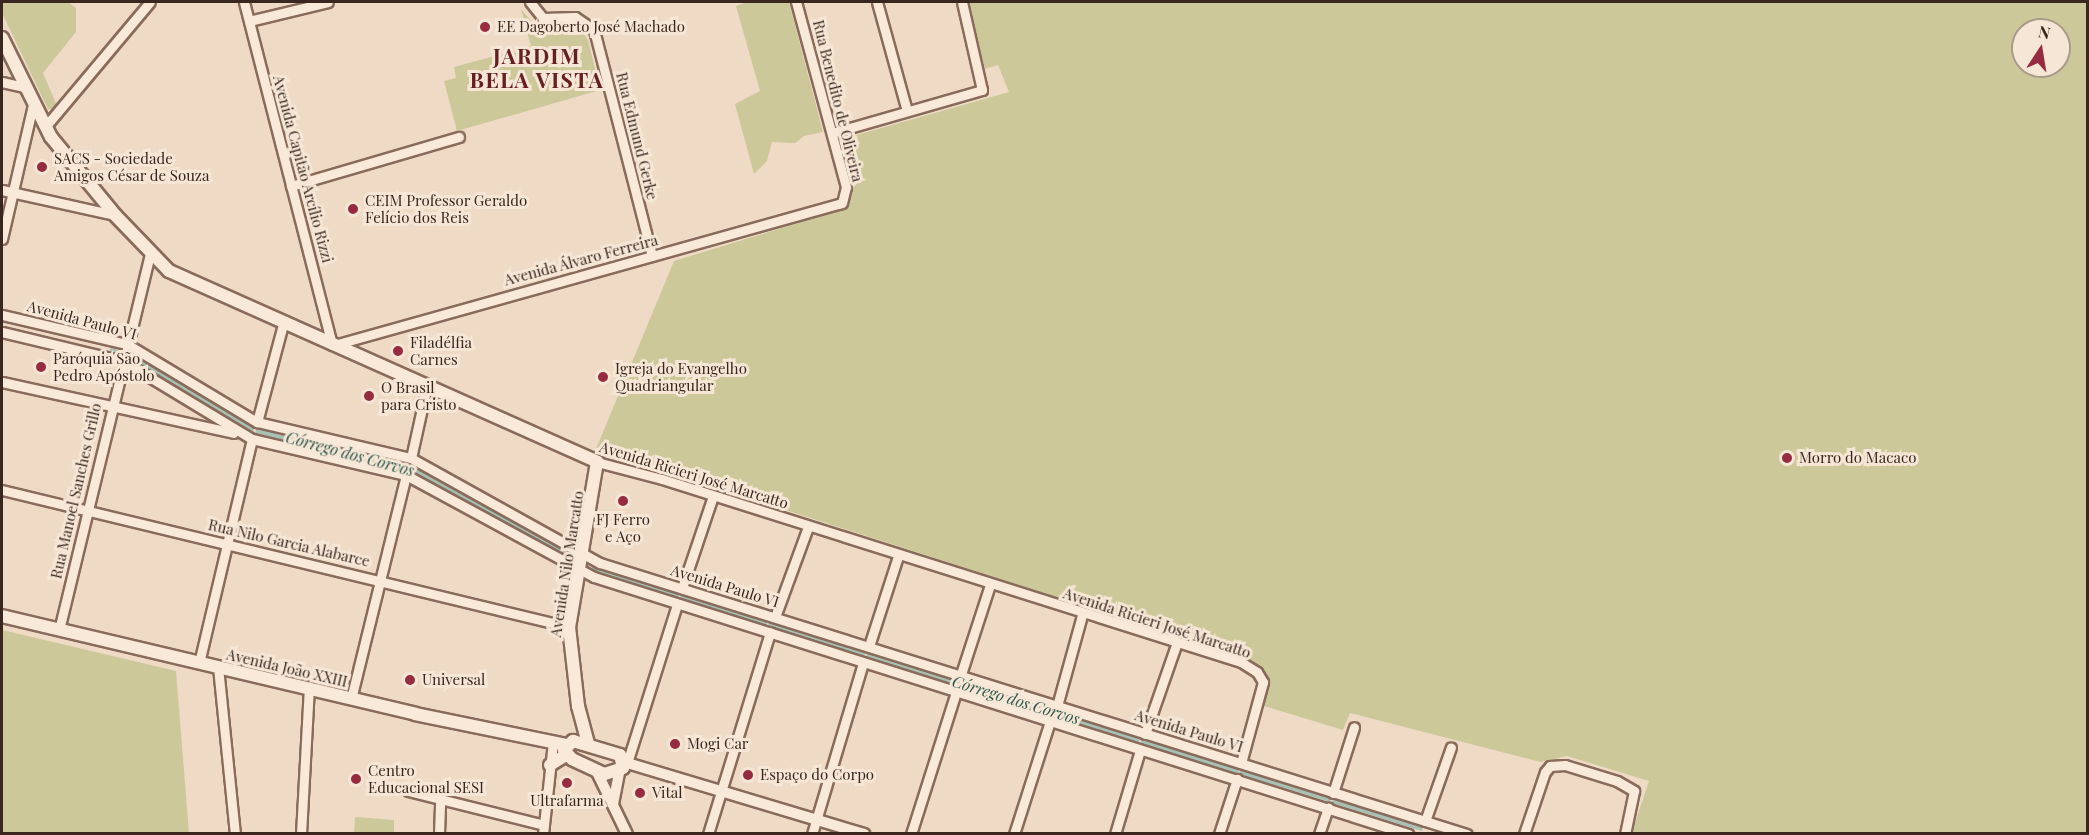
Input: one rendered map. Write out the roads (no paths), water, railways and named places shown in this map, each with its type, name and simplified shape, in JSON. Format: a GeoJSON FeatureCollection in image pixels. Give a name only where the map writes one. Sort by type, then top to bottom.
{"type":"FeatureCollection","features":[{"type":"Feature","properties":{"kind":"main road","name":"Avenida Ricieri José Marcatto"},"geometry":{"type":"LineString","coordinates":[[2,38],[45,127],[150,255],[184,280],[597,462]]}},
{"type":"Feature","properties":{"kind":"main road","name":"Avenida Nilo Marcatto"},"geometry":{"type":"LineString","coordinates":[[588,743],[578,706],[569,627],[597,462]]}},
{"type":"Feature","properties":{"kind":"main road","name":"Avenida João XXIII"},"geometry":{"type":"LineString","coordinates":[[2,616],[351,699],[564,746],[588,743],[617,753],[623,766],[610,775],[596,770],[564,746]]}},
{"type":"Feature","properties":{"kind":"main road","name":"Avenida Nilo Marcatto"},"geometry":{"type":"LineString","coordinates":[[564,746],[578,706]]}},
{"type":"Feature","properties":{"kind":"main road"},"geometry":{"type":"LineString","coordinates":[[550,765],[564,746]]}},
{"type":"Feature","properties":{"kind":"street"},"geometry":{"type":"LineString","coordinates":[[45,127],[150,2]]}},
{"type":"Feature","properties":{"kind":"street","name":"Avenida Capitão Arcílio Rizzi"},"geometry":{"type":"LineString","coordinates":[[244,2],[333,345]]}},
{"type":"Feature","properties":{"kind":"street"},"geometry":{"type":"LineString","coordinates":[[249,21],[328,2]]}},
{"type":"Feature","properties":{"kind":"street","name":"Rua Edmund Gerke"},"geometry":{"type":"LineString","coordinates":[[530,2],[543,18],[575,17],[594,30],[652,256]]}},
{"type":"Feature","properties":{"kind":"street","name":"Rua Benedito de Oliveira"},"geometry":{"type":"LineString","coordinates":[[796,2],[846,187],[844,198],[837,206]]}},
{"type":"Feature","properties":{"kind":"street"},"geometry":{"type":"LineString","coordinates":[[878,2],[907,111]]}},
{"type":"Feature","properties":{"kind":"street"},"geometry":{"type":"LineString","coordinates":[[831,134],[982,90],[962,2]]}},
{"type":"Feature","properties":{"kind":"street"},"geometry":{"type":"LineString","coordinates":[[2,82],[24,87]]}},
{"type":"Feature","properties":{"kind":"street"},"geometry":{"type":"LineString","coordinates":[[2,239],[33,105]]}},
{"type":"Feature","properties":{"kind":"street"},"geometry":{"type":"LineString","coordinates":[[291,186],[459,137]]}},
{"type":"Feature","properties":{"kind":"street"},"geometry":{"type":"LineString","coordinates":[[2,190],[115,215]]}},
{"type":"Feature","properties":{"kind":"street","name":"Avenida Álvaro Ferreira"},"geometry":{"type":"LineString","coordinates":[[333,345],[837,206]]}},
{"type":"Feature","properties":{"kind":"street","name":"Rua Manoel Sanches Grillo"},"geometry":{"type":"LineString","coordinates":[[59,630],[111,406],[150,255]]}},
{"type":"Feature","properties":{"kind":"street","name":"Avenida Paulo VI"},"geometry":{"type":"LineString","coordinates":[[2,315],[127,344],[257,422],[411,458],[600,563],[1467,834]]}},
{"type":"Feature","properties":{"kind":"street"},"geometry":{"type":"LineString","coordinates":[[257,422],[283,324]]}},
{"type":"Feature","properties":{"kind":"street","name":"Avenida Paulo VI"},"geometry":{"type":"LineString","coordinates":[[2,332],[123,362],[252,440],[406,475],[580,570],[677,604],[1408,834]]}},
{"type":"Feature","properties":{"kind":"street"},"geometry":{"type":"LineString","coordinates":[[2,382],[241,435]]}},
{"type":"Feature","properties":{"kind":"street"},"geometry":{"type":"LineString","coordinates":[[411,458],[427,386]]}},
{"type":"Feature","properties":{"kind":"street"},"geometry":{"type":"LineString","coordinates":[[199,663],[252,440]]}},
{"type":"Feature","properties":{"kind":"street","name":"Avenida Ricieri José Marcatto"},"geometry":{"type":"LineString","coordinates":[[597,462],[713,496],[1082,615],[1241,663],[1262,676],[1263,691],[1241,763]]}},
{"type":"Feature","properties":{"kind":"street"},"geometry":{"type":"LineString","coordinates":[[351,699],[406,475]]}},
{"type":"Feature","properties":{"kind":"street","name":"Rua Nilo Garcia Alabarce"},"geometry":{"type":"LineString","coordinates":[[2,490],[569,627]]}},
{"type":"Feature","properties":{"kind":"street"},"geometry":{"type":"LineString","coordinates":[[682,588],[713,496]]}},
{"type":"Feature","properties":{"kind":"street"},"geometry":{"type":"LineString","coordinates":[[775,617],[808,527]]}},
{"type":"Feature","properties":{"kind":"street"},"geometry":{"type":"LineString","coordinates":[[868,646],[898,556]]}},
{"type":"Feature","properties":{"kind":"street"},"geometry":{"type":"LineString","coordinates":[[960,674],[990,585]]}},
{"type":"Feature","properties":{"kind":"street"},"geometry":{"type":"LineString","coordinates":[[613,805],[623,766],[677,604]]}},
{"type":"Feature","properties":{"kind":"street"},"geometry":{"type":"LineString","coordinates":[[1057,705],[1082,615]]}},
{"type":"Feature","properties":{"kind":"street"},"geometry":{"type":"LineString","coordinates":[[708,834],[770,632]]}},
{"type":"Feature","properties":{"kind":"street"},"geometry":{"type":"LineString","coordinates":[[1145,734],[1177,642]]}},
{"type":"Feature","properties":{"kind":"street"},"geometry":{"type":"LineString","coordinates":[[812,834],[863,663]]}},
{"type":"Feature","properties":{"kind":"street"},"geometry":{"type":"LineString","coordinates":[[218,667],[235,834]]}},
{"type":"Feature","properties":{"kind":"street"},"geometry":{"type":"LineString","coordinates":[[301,834],[309,688]]}},
{"type":"Feature","properties":{"kind":"street"},"geometry":{"type":"LineString","coordinates":[[911,834],[956,692]]}},
{"type":"Feature","properties":{"kind":"street"},"geometry":{"type":"LineString","coordinates":[[1014,834],[1050,721]]}},
{"type":"Feature","properties":{"kind":"street"},"geometry":{"type":"LineString","coordinates":[[1334,793],[1354,727]]}},
{"type":"Feature","properties":{"kind":"street"},"geometry":{"type":"LineString","coordinates":[[1425,821],[1451,747]]}},
{"type":"Feature","properties":{"kind":"street"},"geometry":{"type":"LineString","coordinates":[[1115,834],[1140,750]]}},
{"type":"Feature","properties":{"kind":"street"},"geometry":{"type":"LineString","coordinates":[[408,791],[544,830],[550,765]]}},
{"type":"Feature","properties":{"kind":"street"},"geometry":{"type":"LineString","coordinates":[[1524,834],[1539,784],[1550,766],[1565,765],[1626,785],[1634,791],[1634,802],[1625,834]]}},
{"type":"Feature","properties":{"kind":"street","name":"Avenida João XXIII"},"geometry":{"type":"LineString","coordinates":[[623,766],[817,818],[864,834]]}},
{"type":"Feature","properties":{"kind":"street"},"geometry":{"type":"LineString","coordinates":[[596,770],[627,834]]}},
{"type":"Feature","properties":{"kind":"street"},"geometry":{"type":"LineString","coordinates":[[1219,834],[1237,779]]}},
{"type":"Feature","properties":{"kind":"street"},"geometry":{"type":"LineString","coordinates":[[439,834],[441,799]]}},
{"type":"Feature","properties":{"kind":"street"},"geometry":{"type":"LineString","coordinates":[[1319,834],[1328,808]]}},
{"type":"Feature","properties":{"kind":"water"},"geometry":{"type":"Polygon","coordinates":[[[131,352],[255,426],[253,432],[130,358],[131,352]]]}},
{"type":"Feature","properties":{"kind":"water"},"geometry":{"type":"Polygon","coordinates":[[[257,428],[408,463],[407,469],[262,436],[255,433],[257,428]]]}},
{"type":"Feature","properties":{"kind":"water"},"geometry":{"type":"Polygon","coordinates":[[[410,464],[571,551],[569,558],[409,470],[410,464]]]}},
{"type":"Feature","properties":{"kind":"water"},"geometry":{"type":"Polygon","coordinates":[[[593,563],[679,593],[678,599],[599,574],[592,570],[593,563]]]}},
{"type":"Feature","properties":{"kind":"water"},"geometry":{"type":"Polygon","coordinates":[[[681,594],[767,622],[766,626],[680,599],[681,594]]]}},
{"type":"Feature","properties":{"kind":"water"},"geometry":{"type":"Polygon","coordinates":[[[769,622],[866,652],[864,657],[768,627],[769,622]]]}},
{"type":"Feature","properties":{"kind":"water"},"geometry":{"type":"Polygon","coordinates":[[[867,653],[964,683],[962,687],[866,657],[867,653]]]}},
{"type":"Feature","properties":{"kind":"water"},"geometry":{"type":"Polygon","coordinates":[[[965,683],[1056,711],[1054,716],[964,688],[965,683]]]}},
{"type":"Feature","properties":{"kind":"water"},"geometry":{"type":"Polygon","coordinates":[[[1057,712],[1140,738],[1139,742],[1056,717],[1057,712]]]}},
{"type":"Feature","properties":{"kind":"water"},"geometry":{"type":"Polygon","coordinates":[[[1142,739],[1240,768],[1238,774],[1141,743],[1142,739]]]}},
{"type":"Feature","properties":{"kind":"water"},"geometry":{"type":"Polygon","coordinates":[[[1241,769],[1331,797],[1330,802],[1239,774],[1241,769]]]}},
{"type":"Feature","properties":{"kind":"water"},"geometry":{"type":"Polygon","coordinates":[[[1333,798],[1423,826],[1422,831],[1332,803],[1333,798]]]}},
{"type":"Feature","properties":{"kind":"waterway","name":"Córrego dos Corvos"},"geometry":{"type":"LineString","coordinates":[[111,349],[118,351]]}},
{"type":"Feature","properties":{"kind":"place","name":"EE Dagoberto José Machado"},"geometry":{"type":"Point","coordinates":[485,27]}},
{"type":"Feature","properties":{"kind":"place","name":"SACS - Sociedade Amigos César de Souza"},"geometry":{"type":"Point","coordinates":[42,167]}},
{"type":"Feature","properties":{"kind":"place","name":"CEIM Professor Geraldo Felício dos Reis"},"geometry":{"type":"Point","coordinates":[353,209]}},
{"type":"Feature","properties":{"kind":"place","name":"Filadélfia Carnes"},"geometry":{"type":"Point","coordinates":[398,351]}},
{"type":"Feature","properties":{"kind":"place","name":"Paróquia São Pedro Apóstolo"},"geometry":{"type":"Point","coordinates":[41,367]}},
{"type":"Feature","properties":{"kind":"place","name":"Igreja do Evangelho Quadriangular"},"geometry":{"type":"Point","coordinates":[603,377]}},
{"type":"Feature","properties":{"kind":"place","name":"O Brasil para Cristo"},"geometry":{"type":"Point","coordinates":[369,396]}},
{"type":"Feature","properties":{"kind":"place","name":"Morro do Macaco"},"geometry":{"type":"Point","coordinates":[1787,458]}},
{"type":"Feature","properties":{"kind":"place","name":"FJ Ferro e Aço"},"geometry":{"type":"Point","coordinates":[623,501]}},
{"type":"Feature","properties":{"kind":"place","name":"Universal"},"geometry":{"type":"Point","coordinates":[410,680]}},
{"type":"Feature","properties":{"kind":"place","name":"Mogi Car"},"geometry":{"type":"Point","coordinates":[675,744]}},
{"type":"Feature","properties":{"kind":"place","name":"Espaço do Corpo"},"geometry":{"type":"Point","coordinates":[748,775]}},
{"type":"Feature","properties":{"kind":"place","name":"Centro Educacional SESI"},"geometry":{"type":"Point","coordinates":[356,779]}},
{"type":"Feature","properties":{"kind":"place","name":"Ultrafarma"},"geometry":{"type":"Point","coordinates":[567,783]}},
{"type":"Feature","properties":{"kind":"place","name":"Vital"},"geometry":{"type":"Point","coordinates":[640,793]}},
{"type":"Feature","properties":{"kind":"district","name":"JARDIM BELA VISTA"},"geometry":{"type":"Point","coordinates":[537,67]}}]}
